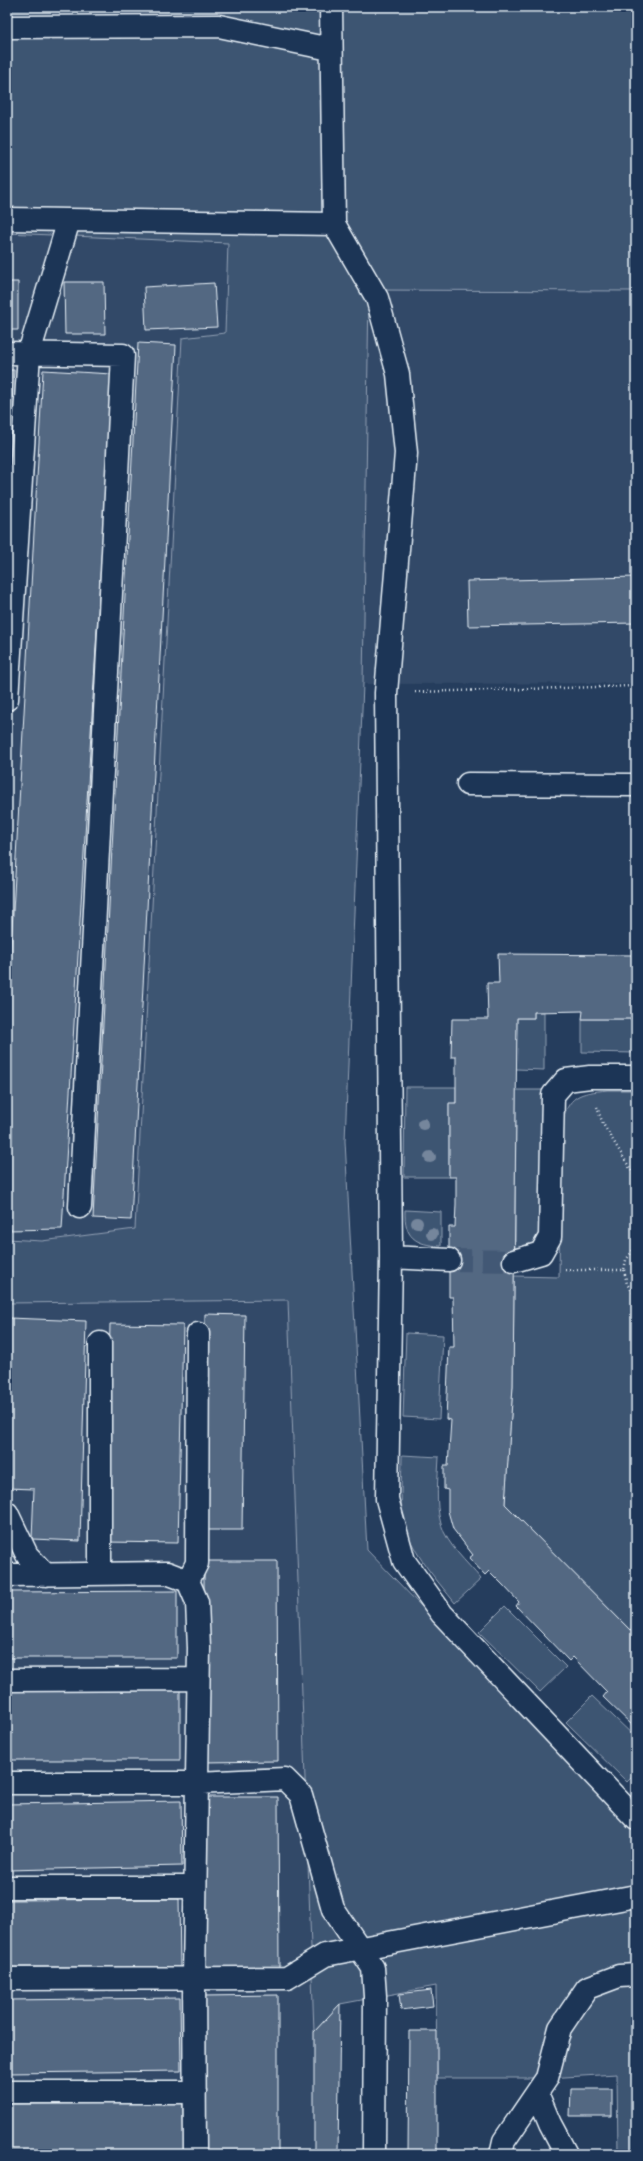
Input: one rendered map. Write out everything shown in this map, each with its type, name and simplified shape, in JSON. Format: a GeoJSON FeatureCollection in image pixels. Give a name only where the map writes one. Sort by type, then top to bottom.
{"type":"FeatureCollection","features":[{"type":"Feature","properties":{"kind":"street"},"geometry":{"type":"LineString","coordinates":[[331,7],[330,49],[334,224],[377,298],[398,374],[406,453],[386,693],[391,1257],[387,1499],[404,1561],[442,1614],[636,1819]]}},
{"type":"Feature","properties":{"kind":"street"},"geometry":{"type":"LineString","coordinates":[[7,27],[219,26],[330,49]]}},
{"type":"Feature","properties":{"kind":"street"},"geometry":{"type":"LineString","coordinates":[[7,219],[334,224]]}},
{"type":"Feature","properties":{"kind":"street"},"geometry":{"type":"LineString","coordinates":[[7,698],[29,353],[69,220]]}},
{"type":"Feature","properties":{"kind":"street"},"geometry":{"type":"LineString","coordinates":[[7,353],[123,355],[80,1207]]}},
{"type":"Feature","properties":{"kind":"street"},"geometry":{"type":"LineString","coordinates":[[468,784],[636,785]]}},
{"type":"Feature","properties":{"kind":"street"},"geometry":{"type":"LineString","coordinates":[[514,1261],[542,1253],[550,1237],[553,1095],[566,1080],[590,1077],[636,1077]]}},
{"type":"Feature","properties":{"kind":"street"},"geometry":{"type":"LineString","coordinates":[[391,1257],[449,1260]]}},
{"type":"Feature","properties":{"kind":"street"},"geometry":{"type":"LineString","coordinates":[[188,1581],[197,1562],[198,1334]]}},
{"type":"Feature","properties":{"kind":"street"},"geometry":{"type":"LineString","coordinates":[[100,1343],[100,1574]]}},
{"type":"Feature","properties":{"kind":"street"},"geometry":{"type":"LineString","coordinates":[[7,1514],[27,1555],[46,1574]]}},
{"type":"Feature","properties":{"kind":"street"},"geometry":{"type":"LineString","coordinates":[[7,1575],[167,1573],[188,1581],[197,1602],[198,1679],[194,1978],[195,2154]]}},
{"type":"Feature","properties":{"kind":"street"},"geometry":{"type":"LineString","coordinates":[[7,1680],[198,1679]]}},
{"type":"Feature","properties":{"kind":"street"},"geometry":{"type":"LineString","coordinates":[[7,1783],[196,1783],[285,1779],[301,1795],[333,1909],[373,1968],[375,1996],[374,2154]]}},
{"type":"Feature","properties":{"kind":"street"},"geometry":{"type":"LineString","coordinates":[[7,1887],[195,1887]]}},
{"type":"Feature","properties":{"kind":"street"},"geometry":{"type":"LineString","coordinates":[[7,1979],[287,1978],[325,1955],[636,1896]]}},
{"type":"Feature","properties":{"kind":"street"},"geometry":{"type":"LineString","coordinates":[[501,2154],[504,2141],[547,2078],[560,2028],[587,1988],[619,1976],[636,1975]]}},
{"type":"Feature","properties":{"kind":"street"},"geometry":{"type":"LineString","coordinates":[[7,2092],[195,2092]]}},
{"type":"Feature","properties":{"kind":"street"},"geometry":{"type":"LineString","coordinates":[[536,2093],[566,2154]]}},
{"type":"Feature","properties":{"kind":"path"},"geometry":{"type":"LineString","coordinates":[[386,693],[636,686]]}},
{"type":"Feature","properties":{"kind":"path"},"geometry":{"type":"LineString","coordinates":[[590,1077],[593,1094],[603,1124],[636,1178]]}},
{"type":"Feature","properties":{"kind":"path"},"geometry":{"type":"LineString","coordinates":[[636,1246],[626,1260],[624,1270],[627,1284],[636,1296]]}},
{"type":"Feature","properties":{"kind":"path"},"geometry":{"type":"LineString","coordinates":[[562,1270],[624,1270]]}},
{"type":"Feature","properties":{"kind":"shaded area"},"geometry":{"type":"Polygon","coordinates":[[[7,7],[636,7],[636,291],[369,290],[363,684],[345,1141],[367,1550],[636,1829],[636,2154],[618,2154],[617,2074],[547,2078],[437,2078],[436,1986],[340,2004],[314,2032],[288,1300],[7,1303],[7,1239],[42,1241],[135,1229],[182,338],[225,333],[228,243],[7,233],[7,7]]]}},
{"type":"Feature","properties":{"kind":"shaded area"},"geometry":{"type":"Polygon","coordinates":[[[7,233],[228,242],[225,333],[182,339],[135,1229],[42,1241],[7,1239],[7,233]]]}},
{"type":"Feature","properties":{"kind":"shaded area"},"geometry":{"type":"Polygon","coordinates":[[[369,290],[636,291],[636,683],[363,684],[369,290]]]}},
{"type":"Feature","properties":{"kind":"shaded area"},"geometry":{"type":"Polygon","coordinates":[[[534,1012],[544,1012],[544,1070],[516,1069],[517,1018],[534,1018],[534,1012]]]}},
{"type":"Feature","properties":{"kind":"shaded area"},"geometry":{"type":"Polygon","coordinates":[[[582,1019],[636,1019],[636,1053],[582,1052],[582,1019]]]}},
{"type":"Feature","properties":{"kind":"shaded area"},"geometry":{"type":"Polygon","coordinates":[[[405,1087],[456,1087],[456,1103],[449,1104],[449,1177],[404,1177],[405,1087]]]}},
{"type":"Feature","properties":{"kind":"shaded area"},"geometry":{"type":"Polygon","coordinates":[[[516,1090],[544,1090],[543,1233],[530,1249],[515,1249],[516,1090]]]}},
{"type":"Feature","properties":{"kind":"shaded area"},"geometry":{"type":"Polygon","coordinates":[[[608,1090],[632,1090],[636,1092],[636,1636],[505,1504],[513,1386],[514,1276],[559,1277],[561,1125],[568,1107],[576,1097],[582,1094],[608,1090]]]}},
{"type":"Feature","properties":{"kind":"shaded area"},"geometry":{"type":"Polygon","coordinates":[[[405,1210],[441,1212],[441,1246],[424,1244],[413,1238],[407,1227],[405,1210]]]}},
{"type":"Feature","properties":{"kind":"shaded area"},"geometry":{"type":"Polygon","coordinates":[[[288,1300],[314,2032],[314,2154],[7,2154],[7,1303],[288,1300]]]}},
{"type":"Feature","properties":{"kind":"shaded area"},"geometry":{"type":"Polygon","coordinates":[[[406,1333],[443,1335],[439,1419],[403,1417],[406,1333]]]}},
{"type":"Feature","properties":{"kind":"shaded area"},"geometry":{"type":"Polygon","coordinates":[[[402,1455],[439,1457],[437,1499],[441,1524],[448,1539],[458,1553],[481,1579],[455,1603],[422,1560],[407,1532],[401,1504],[402,1455]]]}},
{"type":"Feature","properties":{"kind":"shaded area"},"geometry":{"type":"Polygon","coordinates":[[[505,1606],[566,1667],[540,1692],[479,1632],[505,1606]]]}},
{"type":"Feature","properties":{"kind":"shaded area"},"geometry":{"type":"Polygon","coordinates":[[[592,1696],[636,1738],[636,1773],[627,1782],[566,1722],[592,1696]]]}},
{"type":"Feature","properties":{"kind":"building"},"geometry":{"type":"Polygon","coordinates":[[[7,282],[18,282],[18,330],[7,330],[7,282]]]}},
{"type":"Feature","properties":{"kind":"building"},"geometry":{"type":"Polygon","coordinates":[[[64,282],[104,282],[105,334],[65,334],[64,282]]]}},
{"type":"Feature","properties":{"kind":"building"},"geometry":{"type":"Polygon","coordinates":[[[214,283],[217,327],[146,330],[144,287],[214,283]]]}},
{"type":"Feature","properties":{"kind":"building"},"geometry":{"type":"Polygon","coordinates":[[[138,343],[176,345],[131,1220],[93,1218],[138,343]]]}},
{"type":"Feature","properties":{"kind":"building"},"geometry":{"type":"Polygon","coordinates":[[[7,370],[14,370],[7,485],[7,370]]]}},
{"type":"Feature","properties":{"kind":"building"},"geometry":{"type":"Polygon","coordinates":[[[43,370],[112,374],[62,1229],[7,1230],[7,1020],[43,370]]]}},
{"type":"Feature","properties":{"kind":"building"},"geometry":{"type":"Polygon","coordinates":[[[636,577],[636,623],[468,626],[467,581],[636,577]]]}},
{"type":"Feature","properties":{"kind":"building"},"geometry":{"type":"Polygon","coordinates":[[[498,954],[636,955],[636,1019],[582,1019],[583,1011],[534,1012],[534,1018],[517,1018],[513,1386],[505,1504],[636,1636],[636,1729],[603,1697],[607,1692],[573,1657],[569,1661],[516,1606],[519,1602],[503,1585],[489,1571],[485,1575],[469,1558],[473,1555],[453,1529],[448,1511],[448,1490],[444,1489],[444,1466],[448,1466],[451,1420],[446,1419],[449,1347],[454,1347],[453,1297],[449,1297],[449,1227],[455,1227],[456,1204],[456,1177],[449,1177],[449,1103],[456,1103],[456,1057],[451,1057],[452,1019],[488,1019],[487,983],[499,983],[498,954]]]}},
{"type":"Feature","properties":{"kind":"building"},"geometry":{"type":"Polygon","coordinates":[[[205,1314],[245,1315],[242,1530],[203,1530],[205,1314]]]}},
{"type":"Feature","properties":{"kind":"building"},"geometry":{"type":"Polygon","coordinates":[[[9,1318],[86,1321],[80,1541],[32,1539],[34,1489],[7,1488],[9,1318]]]}},
{"type":"Feature","properties":{"kind":"building"},"geometry":{"type":"Polygon","coordinates":[[[110,1324],[183,1325],[178,1543],[105,1542],[110,1324]]]}},
{"type":"Feature","properties":{"kind":"building"},"geometry":{"type":"Polygon","coordinates":[[[204,1561],[277,1561],[278,1761],[204,1762],[204,1561]]]}},
{"type":"Feature","properties":{"kind":"building"},"geometry":{"type":"Polygon","coordinates":[[[177,1591],[177,1658],[7,1658],[7,1592],[177,1591]]]}},
{"type":"Feature","properties":{"kind":"building"},"geometry":{"type":"Polygon","coordinates":[[[7,1690],[180,1690],[180,1760],[7,1760],[7,1690]]]}},
{"type":"Feature","properties":{"kind":"building"},"geometry":{"type":"Polygon","coordinates":[[[203,1797],[278,1797],[279,1968],[204,1968],[203,1797]]]}},
{"type":"Feature","properties":{"kind":"building"},"geometry":{"type":"Polygon","coordinates":[[[181,1801],[182,1866],[7,1870],[7,1804],[181,1801]]]}},
{"type":"Feature","properties":{"kind":"building"},"geometry":{"type":"Polygon","coordinates":[[[179,1899],[180,1967],[7,1967],[7,1900],[179,1899]]]}},
{"type":"Feature","properties":{"kind":"building"},"geometry":{"type":"Polygon","coordinates":[[[431,1990],[433,2006],[401,2010],[399,1994],[431,1990]]]}},
{"type":"Feature","properties":{"kind":"building"},"geometry":{"type":"Polygon","coordinates":[[[278,1995],[278,2154],[204,2154],[203,1996],[278,1995]]]}},
{"type":"Feature","properties":{"kind":"building"},"geometry":{"type":"Polygon","coordinates":[[[180,1998],[181,2071],[7,2073],[7,2000],[180,1998]]]}},
{"type":"Feature","properties":{"kind":"building"},"geometry":{"type":"Polygon","coordinates":[[[340,2004],[338,2154],[314,2154],[314,2032],[340,2004]]]}},
{"type":"Feature","properties":{"kind":"building"},"geometry":{"type":"Polygon","coordinates":[[[409,2031],[437,2031],[437,2154],[408,2154],[409,2031]]]}},
{"type":"Feature","properties":{"kind":"building"},"geometry":{"type":"Polygon","coordinates":[[[571,2089],[612,2089],[612,2116],[570,2116],[571,2089]]]}},
{"type":"Feature","properties":{"kind":"building"},"geometry":{"type":"Polygon","coordinates":[[[183,2103],[184,2154],[7,2154],[7,2104],[183,2103]]]}},
{"type":"Feature","properties":{"kind":"tunnel"},"geometry":{"type":"LineString","coordinates":[[449,1260],[514,1261]]}}]}
